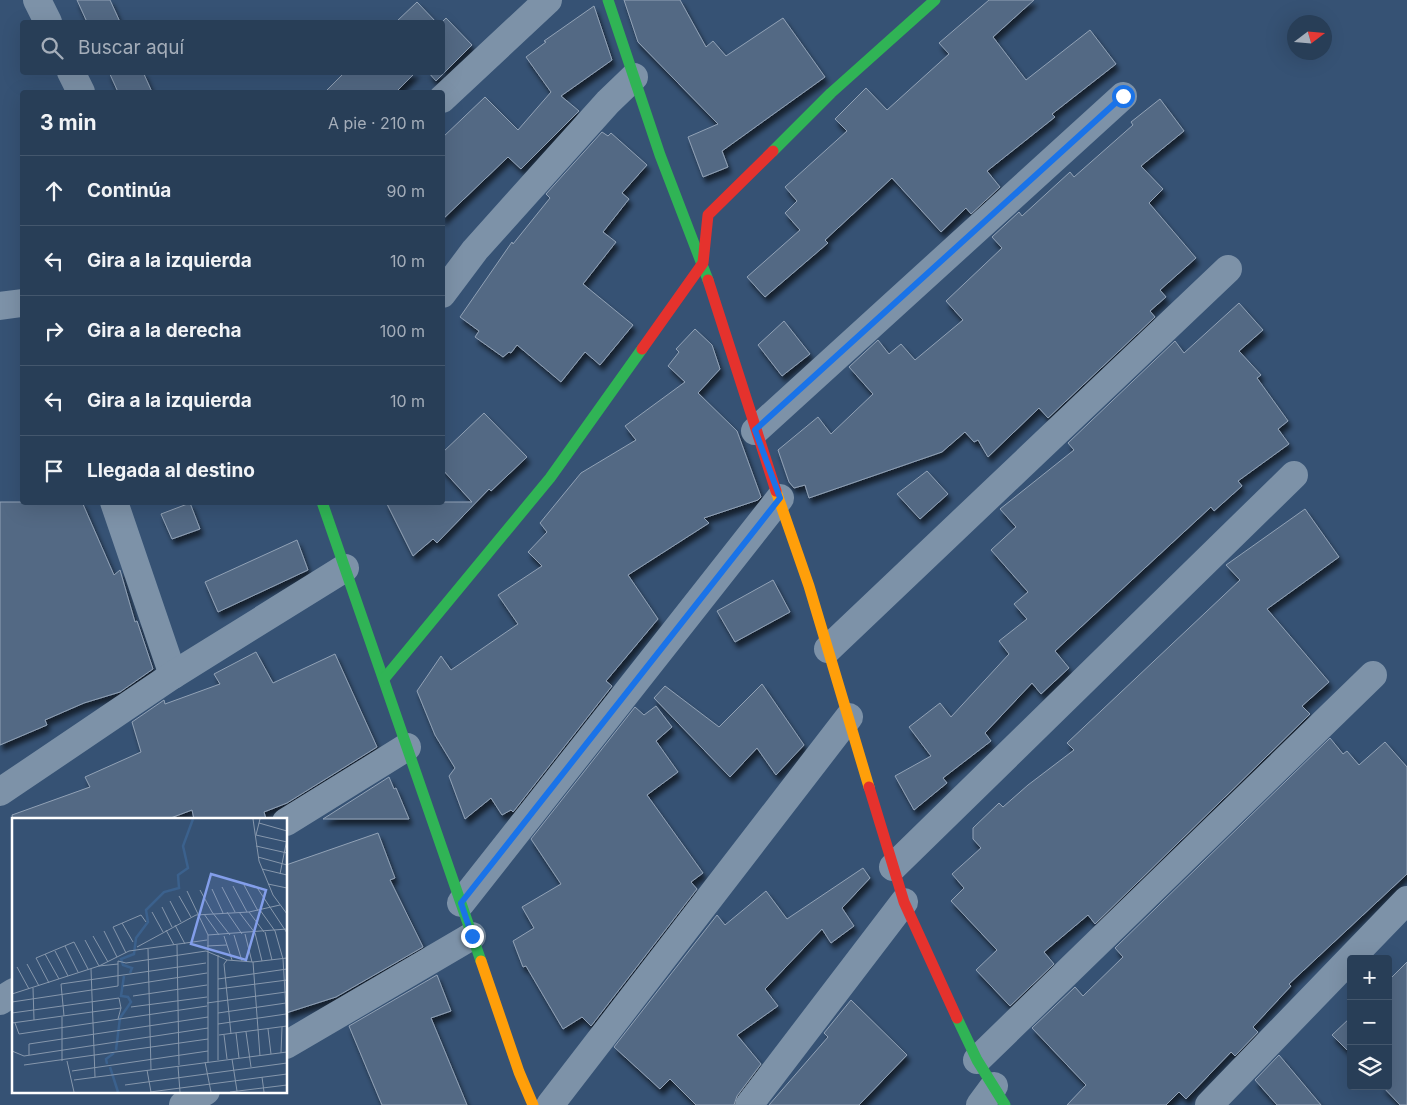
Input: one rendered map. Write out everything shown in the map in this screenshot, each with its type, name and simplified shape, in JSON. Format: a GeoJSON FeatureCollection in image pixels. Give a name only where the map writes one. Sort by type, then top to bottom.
{"type":"FeatureCollection","features":[{"type":"Feature","properties":{"kind":"street"},"geometry":{"type":"LineString","coordinates":[[37,0],[47,20]]}},
{"type":"Feature","properties":{"kind":"street"},"geometry":{"type":"LineString","coordinates":[[445,96],[548,0]]}},
{"type":"Feature","properties":{"kind":"street"},"geometry":{"type":"LineString","coordinates":[[608,0],[660,155],[703,264],[755,430],[780,498],[828,649],[904,902],[993,1099]]}},
{"type":"Feature","properties":{"kind":"street"},"geometry":{"type":"LineString","coordinates":[[384,680],[550,478],[703,264],[708,215],[831,93],[935,0]]}},
{"type":"Feature","properties":{"kind":"street"},"geometry":{"type":"LineString","coordinates":[[72,75],[80,90]]}},
{"type":"Feature","properties":{"kind":"street"},"geometry":{"type":"LineString","coordinates":[[445,290],[475,250],[608,102],[634,77]]}},
{"type":"Feature","properties":{"kind":"street"},"geometry":{"type":"LineString","coordinates":[[755,430],[1123,96]]}},
{"type":"Feature","properties":{"kind":"street"},"geometry":{"type":"LineString","coordinates":[[828,649],[1228,269]]}},
{"type":"Feature","properties":{"kind":"street"},"geometry":{"type":"LineString","coordinates":[[0,306],[20,303]]}},
{"type":"Feature","properties":{"kind":"street"},"geometry":{"type":"LineString","coordinates":[[893,867],[1294,475]]}},
{"type":"Feature","properties":{"kind":"street"},"geometry":{"type":"LineString","coordinates":[[461,903],[780,498]]}},
{"type":"Feature","properties":{"kind":"street"},"geometry":{"type":"LineString","coordinates":[[115,505],[173,675]]}},
{"type":"Feature","properties":{"kind":"street"},"geometry":{"type":"LineString","coordinates":[[323,505],[519,1072],[533,1105]]}},
{"type":"Feature","properties":{"kind":"street"},"geometry":{"type":"LineString","coordinates":[[0,792],[173,675],[345,568]]}},
{"type":"Feature","properties":{"kind":"street"},"geometry":{"type":"LineString","coordinates":[[977,1060],[1372,675]]}},
{"type":"Feature","properties":{"kind":"street"},"geometry":{"type":"LineString","coordinates":[[550,1105],[848,717]]}},
{"type":"Feature","properties":{"kind":"street"},"geometry":{"type":"LineString","coordinates":[[288,821],[406,747]]}},
{"type":"Feature","properties":{"kind":"street"},"geometry":{"type":"LineString","coordinates":[[1209,1105],[1407,900]]}},
{"type":"Feature","properties":{"kind":"street"},"geometry":{"type":"LineString","coordinates":[[749,1105],[904,902]]}},
{"type":"Feature","properties":{"kind":"street"},"geometry":{"type":"LineString","coordinates":[[288,1044],[472,936]]}},
{"type":"Feature","properties":{"kind":"street"},"geometry":{"type":"LineString","coordinates":[[0,1001],[12,993]]}},
{"type":"Feature","properties":{"kind":"street"},"geometry":{"type":"LineString","coordinates":[[183,1105],[204,1092]]}},
{"type":"Feature","properties":{"kind":"building"},"geometry":{"type":"Polygon","coordinates":[[[77,0],[110,0],[119,20],[86,20],[77,0]]]}},
{"type":"Feature","properties":{"kind":"building"},"geometry":{"type":"Polygon","coordinates":[[[624,0],[680,0],[706,47],[713,41],[726,56],[783,18],[825,77],[722,151],[728,167],[703,177],[688,137],[718,124],[638,42],[624,0]]]}},
{"type":"Feature","properties":{"kind":"building"},"geometry":{"type":"Polygon","coordinates":[[[989,0],[1034,0],[993,37],[1026,80],[1090,30],[1116,64],[1052,114],[1055,117],[987,171],[1000,187],[971,214],[966,208],[941,232],[892,178],[825,240],[828,243],[765,297],[747,277],[800,230],[785,213],[797,201],[785,187],[847,131],[835,119],[866,88],[887,110],[949,54],[939,43],[989,0]]]}},
{"type":"Feature","properties":{"kind":"building"},"geometry":{"type":"Polygon","coordinates":[[[417,2],[434,20],[398,20],[417,2]]]}},
{"type":"Feature","properties":{"kind":"building"},"geometry":{"type":"Polygon","coordinates":[[[594,6],[612,60],[561,96],[579,111],[521,169],[508,157],[445,217],[445,135],[485,97],[518,130],[551,92],[526,57],[546,42],[544,41],[594,6]]]}},
{"type":"Feature","properties":{"kind":"building"},"geometry":{"type":"Polygon","coordinates":[[[446,18],[472,45],[445,72],[445,20],[446,18]]]}},
{"type":"Feature","properties":{"kind":"building"},"geometry":{"type":"Polygon","coordinates":[[[110,75],[144,75],[151,90],[117,90],[110,75]]]}},
{"type":"Feature","properties":{"kind":"building"},"geometry":{"type":"Polygon","coordinates":[[[342,75],[413,75],[398,90],[327,90],[342,75]]]}},
{"type":"Feature","properties":{"kind":"building"},"geometry":{"type":"Polygon","coordinates":[[[431,75],[442,75],[436,81],[431,75]]]}},
{"type":"Feature","properties":{"kind":"building"},"geometry":{"type":"Polygon","coordinates":[[[1160,99],[1184,131],[1141,166],[1163,189],[1149,203],[1196,258],[1160,290],[1166,297],[1150,311],[1155,317],[1048,418],[1039,408],[988,457],[978,440],[974,442],[965,432],[942,452],[809,498],[805,485],[794,488],[789,482],[778,450],[818,417],[831,434],[873,394],[849,367],[878,340],[889,354],[901,344],[915,360],[963,320],[946,301],[1002,248],[992,237],[1019,212],[1022,216],[1070,172],[1074,177],[1133,125],[1131,122],[1160,99]]]}},
{"type":"Feature","properties":{"kind":"building"},"geometry":{"type":"Polygon","coordinates":[[[602,132],[608,136],[611,133],[647,165],[622,193],[629,199],[603,232],[616,242],[583,284],[633,325],[600,365],[585,352],[561,382],[517,345],[511,353],[509,352],[503,357],[475,337],[479,331],[460,317],[512,242],[513,244],[550,198],[546,194],[602,132]]]}},
{"type":"Feature","properties":{"kind":"building"},"geometry":{"type":"Polygon","coordinates":[[[1239,303],[1263,330],[1239,351],[1261,375],[1257,378],[1288,421],[1278,429],[1289,444],[1238,481],[1242,486],[1214,511],[1211,507],[1055,651],[1069,668],[1041,694],[1032,683],[985,733],[991,741],[943,778],[947,783],[914,810],[895,776],[931,756],[909,727],[940,703],[951,717],[1009,654],[999,641],[1027,619],[1014,604],[1028,592],[991,550],[1016,527],[1000,509],[1074,450],[1068,443],[1175,341],[1184,353],[1239,303]]]}},
{"type":"Feature","properties":{"kind":"building"},"geometry":{"type":"Polygon","coordinates":[[[784,321],[810,354],[782,376],[758,345],[784,321]]]}},
{"type":"Feature","properties":{"kind":"building"},"geometry":{"type":"Polygon","coordinates":[[[695,329],[712,345],[720,369],[698,393],[737,431],[761,497],[758,500],[704,518],[709,523],[628,575],[658,619],[606,681],[612,686],[513,812],[511,810],[502,815],[491,798],[465,819],[449,776],[455,768],[435,735],[417,691],[441,656],[451,670],[518,624],[498,595],[542,566],[528,552],[547,532],[540,523],[581,473],[636,440],[625,426],[685,382],[668,366],[679,352],[676,349],[695,329]]]}},
{"type":"Feature","properties":{"kind":"building"},"geometry":{"type":"Polygon","coordinates":[[[484,413],[527,457],[491,491],[489,489],[437,543],[433,539],[413,556],[388,505],[445,505],[445,502],[472,502],[445,472],[445,450],[484,413]]]}},
{"type":"Feature","properties":{"kind":"building"},"geometry":{"type":"Polygon","coordinates":[[[927,471],[948,494],[920,519],[897,494],[927,471]]]}},
{"type":"Feature","properties":{"kind":"building"},"geometry":{"type":"Polygon","coordinates":[[[0,502],[20,502],[20,505],[83,505],[114,575],[120,570],[135,622],[137,621],[153,669],[120,692],[84,703],[45,720],[47,725],[0,745],[0,502]]]}},
{"type":"Feature","properties":{"kind":"building"},"geometry":{"type":"Polygon","coordinates":[[[185,505],[191,505],[200,529],[172,539],[161,514],[185,505]]]}},
{"type":"Feature","properties":{"kind":"building"},"geometry":{"type":"Polygon","coordinates":[[[1305,509],[1339,557],[1267,609],[1329,682],[1302,706],[1310,714],[1095,924],[1088,915],[1044,952],[1054,964],[1010,1006],[976,970],[997,950],[951,901],[964,888],[952,874],[981,848],[973,839],[973,828],[999,803],[1003,807],[1028,785],[1074,750],[1067,743],[1240,580],[1226,565],[1305,509]]]}},
{"type":"Feature","properties":{"kind":"building"},"geometry":{"type":"Polygon","coordinates":[[[297,540],[308,570],[218,612],[205,582],[297,540]]]}},
{"type":"Feature","properties":{"kind":"building"},"geometry":{"type":"Polygon","coordinates":[[[773,580],[790,612],[735,642],[717,611],[773,580]]]}},
{"type":"Feature","properties":{"kind":"building"},"geometry":{"type":"Polygon","coordinates":[[[256,652],[273,683],[335,654],[377,747],[287,803],[264,812],[266,818],[194,818],[192,810],[171,818],[13,818],[12,815],[90,787],[85,777],[141,752],[132,722],[164,700],[165,704],[220,684],[214,674],[256,652]]]}},
{"type":"Feature","properties":{"kind":"building"},"geometry":{"type":"Polygon","coordinates":[[[762,684],[804,745],[776,775],[757,748],[730,777],[654,698],[665,686],[719,727],[762,684]]]}},
{"type":"Feature","properties":{"kind":"building"},"geometry":{"type":"Polygon","coordinates":[[[656,706],[672,727],[656,741],[678,772],[647,795],[703,873],[691,882],[697,889],[591,1026],[582,1017],[563,1029],[526,966],[523,967],[513,941],[534,928],[522,907],[561,884],[531,839],[635,707],[644,715],[656,706]]]}},
{"type":"Feature","properties":{"kind":"building"},"geometry":{"type":"Polygon","coordinates":[[[1330,738],[1343,754],[1347,751],[1359,765],[1385,742],[1407,767],[1407,874],[1289,984],[1291,986],[1253,1027],[1258,1032],[1235,1056],[1231,1052],[1186,1099],[1179,1092],[1166,1105],[1067,1105],[1086,1085],[1032,1028],[1075,987],[1083,996],[1123,957],[1115,948],[1330,738]]]}},
{"type":"Feature","properties":{"kind":"building"},"geometry":{"type":"Polygon","coordinates":[[[389,777],[394,789],[396,788],[409,819],[323,819],[389,777]]]}},
{"type":"Feature","properties":{"kind":"building"},"geometry":{"type":"Polygon","coordinates":[[[378,833],[395,878],[390,880],[423,947],[336,997],[288,1012],[288,864],[378,833]]]}},
{"type":"Feature","properties":{"kind":"building"},"geometry":{"type":"Polygon","coordinates":[[[863,868],[870,878],[842,908],[854,926],[831,943],[822,929],[765,989],[778,1006],[737,1035],[761,1064],[737,1096],[734,1105],[696,1105],[670,1079],[660,1089],[614,1047],[717,915],[725,925],[766,891],[787,919],[863,868]]]}},
{"type":"Feature","properties":{"kind":"building"},"geometry":{"type":"Polygon","coordinates":[[[1407,962],[1407,1105],[1400,1105],[1386,1090],[1392,1090],[1392,977],[1407,962]]]}},
{"type":"Feature","properties":{"kind":"building"},"geometry":{"type":"Polygon","coordinates":[[[437,975],[451,1011],[431,1018],[467,1105],[382,1105],[349,1026],[437,975]]]}},
{"type":"Feature","properties":{"kind":"building"},"geometry":{"type":"Polygon","coordinates":[[[851,1000],[907,1055],[859,1105],[769,1105],[828,1037],[824,1033],[851,1000]]]}},
{"type":"Feature","properties":{"kind":"building"},"geometry":{"type":"Polygon","coordinates":[[[1347,1021],[1347,1050],[1332,1035],[1347,1021]]]}},
{"type":"Feature","properties":{"kind":"building"},"geometry":{"type":"Polygon","coordinates":[[[1279,1055],[1321,1105],[1277,1105],[1255,1080],[1279,1055]]]}},
{"type":"Feature","properties":{"kind":"traffic: fast"},"geometry":{"type":"LineString","coordinates":[[608,0],[660,155],[708,280]]}},
{"type":"Feature","properties":{"kind":"traffic: fast"},"geometry":{"type":"LineString","coordinates":[[773,151],[831,93],[935,0]]}},
{"type":"Feature","properties":{"kind":"traffic: fast"},"geometry":{"type":"LineString","coordinates":[[384,679],[550,478],[642,349]]}},
{"type":"Feature","properties":{"kind":"traffic: fast"},"geometry":{"type":"LineString","coordinates":[[323,505],[481,961]]}},
{"type":"Feature","properties":{"kind":"traffic: fast"},"geometry":{"type":"LineString","coordinates":[[957,1018],[977,1060],[1005,1105]]}},
{"type":"Feature","properties":{"kind":"traffic: slow"},"geometry":{"type":"LineString","coordinates":[[776,491],[809,586],[869,787]]}},
{"type":"Feature","properties":{"kind":"traffic: slow"},"geometry":{"type":"LineString","coordinates":[[481,961],[519,1072],[533,1105]]}},
{"type":"Feature","properties":{"kind":"traffic: jam"},"geometry":{"type":"LineString","coordinates":[[642,349],[703,263],[708,215],[773,151]]}},
{"type":"Feature","properties":{"kind":"traffic: jam"},"geometry":{"type":"LineString","coordinates":[[708,280],[776,491]]}},
{"type":"Feature","properties":{"kind":"traffic: jam"},"geometry":{"type":"LineString","coordinates":[[869,787],[904,902],[957,1018]]}},
{"type":"Feature","properties":{"kind":"route"},"geometry":{"type":"LineString","coordinates":[[472,936],[461,903],[780,498],[755,430],[1123,96]]}}]}
